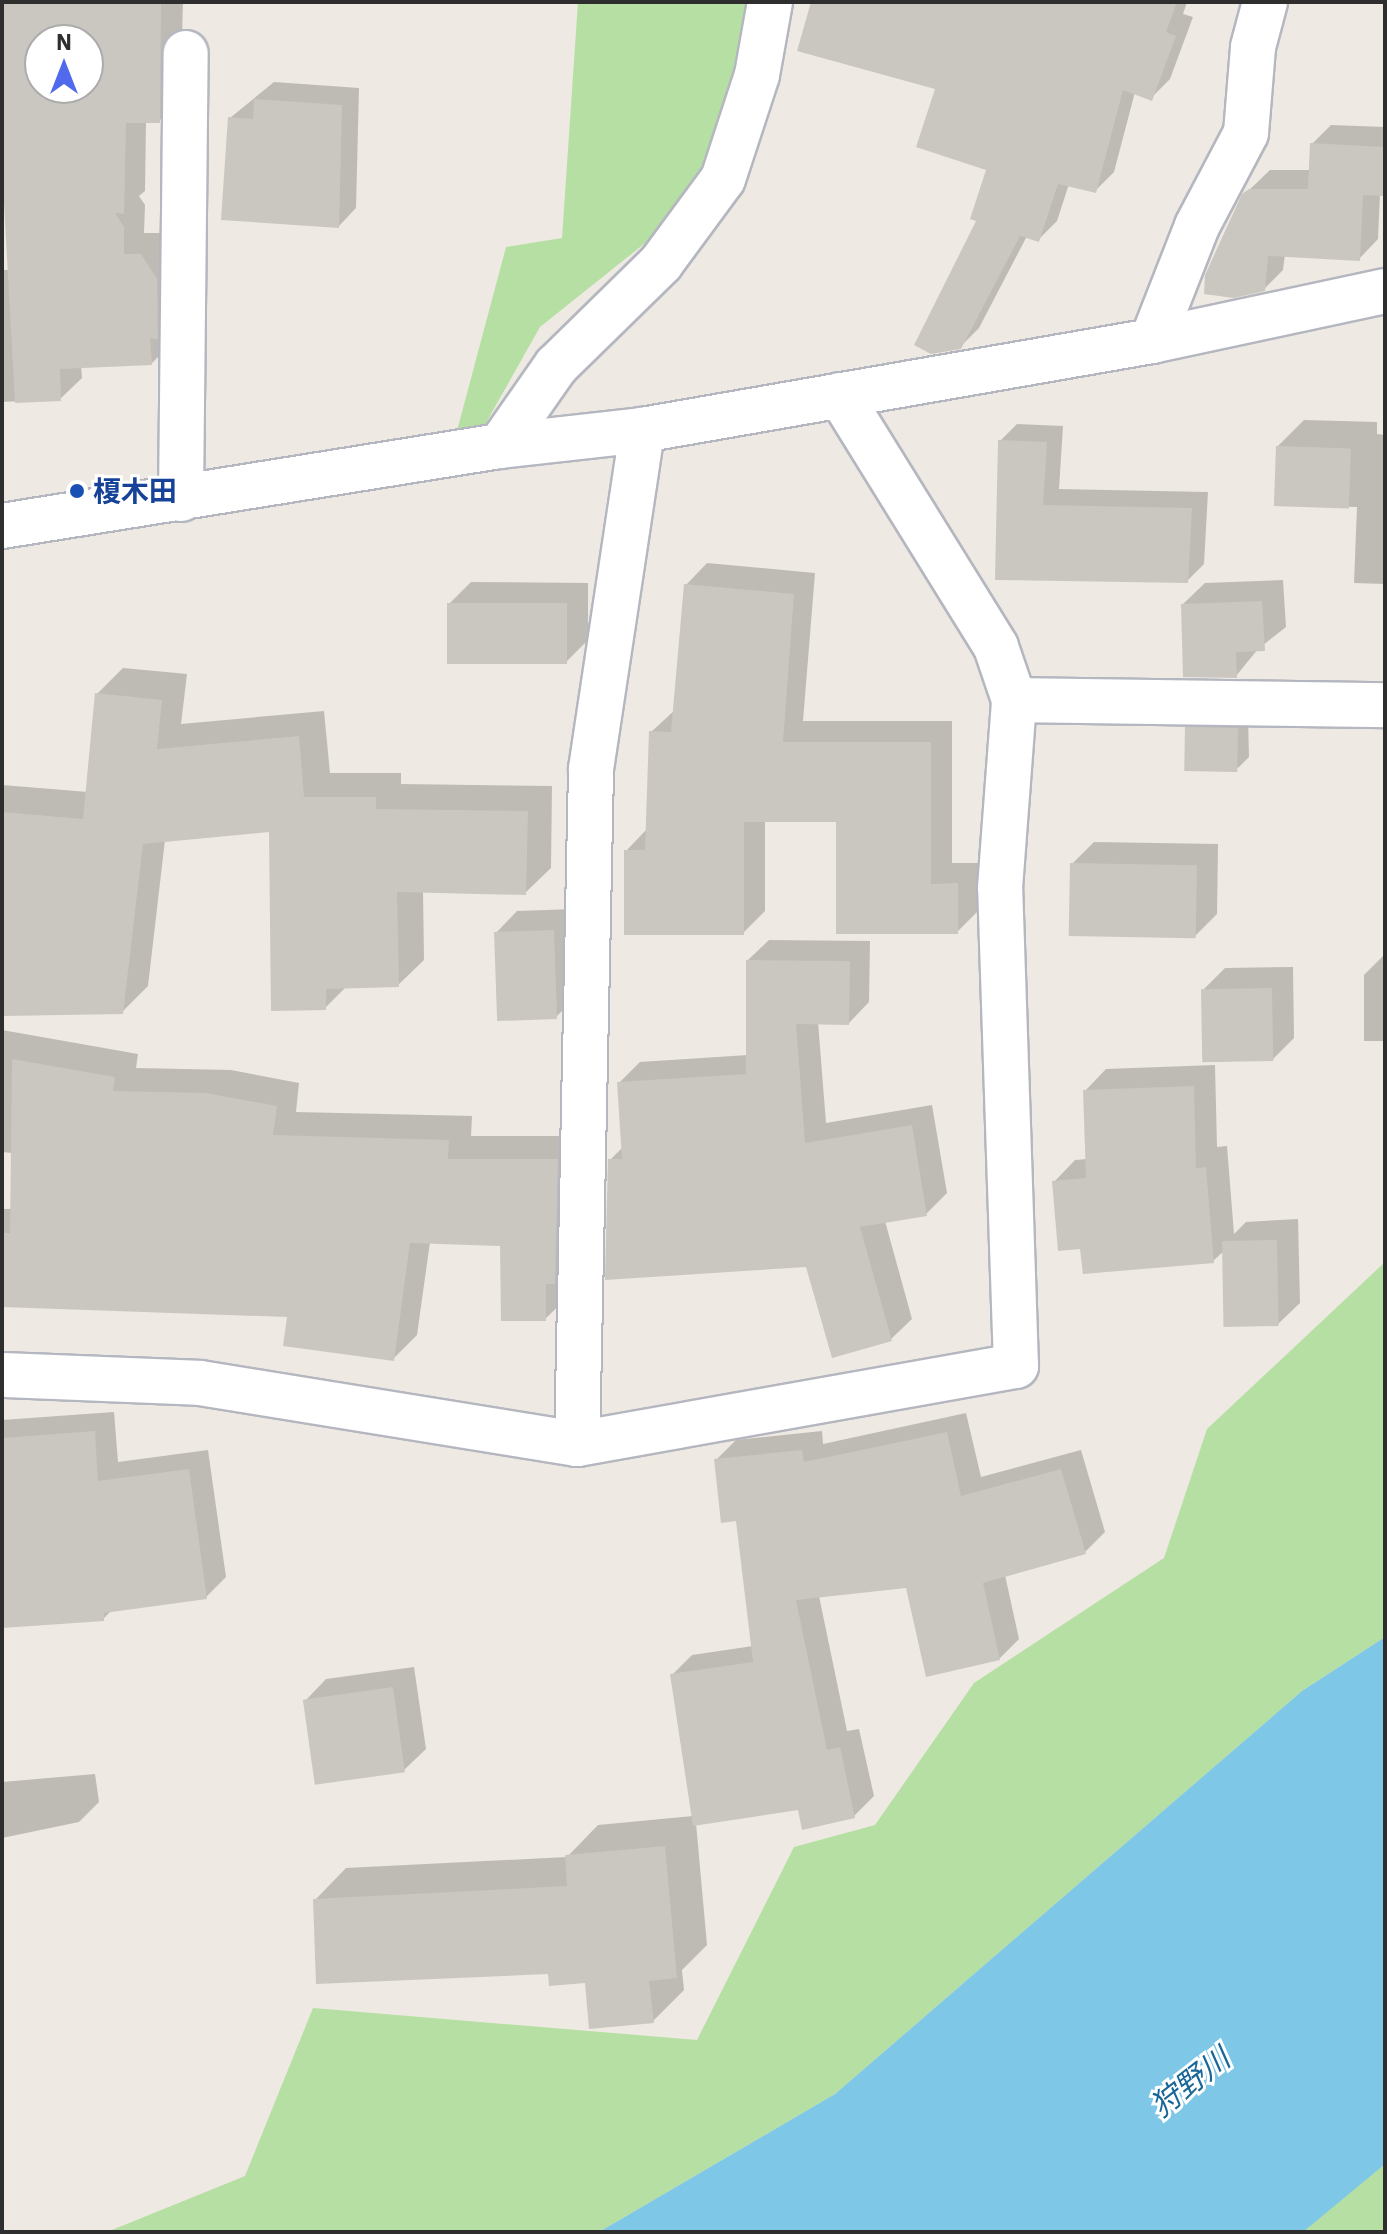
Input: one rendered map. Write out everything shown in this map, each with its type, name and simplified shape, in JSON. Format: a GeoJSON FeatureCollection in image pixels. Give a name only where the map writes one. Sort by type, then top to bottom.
{"type":"FeatureCollection","features":[{"type":"Feature","properties":{"kind":"street"},"geometry":{"type":"LineString","coordinates":[[500,446],[556,366],[661,263],[723,179],[757,75],[770,2]]}},
{"type":"Feature","properties":{"kind":"street"},"geometry":{"type":"LineString","coordinates":[[1152,341],[1197,226],[1246,133],[1253,47],[1265,2]]}},
{"type":"Feature","properties":{"kind":"street"},"geometry":{"type":"LineString","coordinates":[[181,499],[186,53]]}},
{"type":"Feature","properties":{"kind":"street"},"geometry":{"type":"LineString","coordinates":[[2,526],[500,446],[642,430],[1152,341],[1385,291]]}},
{"type":"Feature","properties":{"kind":"street"},"geometry":{"type":"LineString","coordinates":[[2,1375],[200,1383],[577,1444],[1016,1366],[1000,888],[1014,700],[996,647],[840,395]]}},
{"type":"Feature","properties":{"kind":"street"},"geometry":{"type":"LineString","coordinates":[[577,1444],[591,769],[642,430]]}},
{"type":"Feature","properties":{"kind":"street"},"geometry":{"type":"LineString","coordinates":[[1014,700],[1385,705]]}},
{"type":"Feature","properties":{"kind":"green space"},"geometry":{"type":"Polygon","coordinates":[[[578,2],[758,2],[745,83],[679,216],[540,327],[461,467],[446,472],[506,247],[562,238],[578,2]]]}},
{"type":"Feature","properties":{"kind":"green space"},"geometry":{"type":"Polygon","coordinates":[[[1385,1262],[1385,1637],[1302,1691],[835,2094],[599,2232],[107,2232],[245,2176],[313,2008],[697,2040],[794,1847],[875,1825],[974,1683],[1164,1558],[1207,1429],[1385,1262]]]}},
{"type":"Feature","properties":{"kind":"green space"},"geometry":{"type":"Polygon","coordinates":[[[1385,2164],[1385,2232],[1303,2232],[1361,2182],[1385,2164]]]}},
{"type":"Feature","properties":{"kind":"water","name":"狩野川"},"geometry":{"type":"Polygon","coordinates":[[[1385,1637],[1385,2164],[1303,2232],[599,2232],[835,2094],[1302,1691],[1385,1637]]]}},
{"type":"Feature","properties":{"kind":"building"},"geometry":{"type":"Polygon","coordinates":[[[2,2],[161,2],[160,123],[126,123],[124,214],[115,213],[124,227],[124,254],[141,254],[157,279],[158,339],[150,338],[152,365],[60,369],[61,401],[15,403],[2,166],[2,2]]]}},
{"type":"Feature","properties":{"kind":"building"},"geometry":{"type":"Polygon","coordinates":[[[811,2],[1177,2],[1166,32],[1176,36],[1152,101],[1123,90],[1096,193],[1058,184],[1039,242],[1020,236],[961,349],[931,354],[914,345],[976,221],[970,219],[986,170],[916,147],[935,89],[797,51],[811,2]]]}},
{"type":"Feature","properties":{"kind":"building"},"geometry":{"type":"Polygon","coordinates":[[[254,99],[342,105],[339,228],[221,220],[228,117],[253,119],[254,99]]]}},
{"type":"Feature","properties":{"kind":"building"},"geometry":{"type":"Polygon","coordinates":[[[1310,143],[1385,147],[1385,196],[1363,195],[1360,261],[1268,256],[1265,291],[1234,298],[1204,294],[1205,275],[1242,194],[1249,189],[1308,189],[1310,143]]]}},
{"type":"Feature","properties":{"kind":"building"},"geometry":{"type":"Polygon","coordinates":[[[998,440],[1047,442],[1043,505],[1192,508],[1188,583],[995,580],[998,440]]]}},
{"type":"Feature","properties":{"kind":"building"},"geometry":{"type":"Polygon","coordinates":[[[1276,446],[1351,449],[1349,509],[1274,506],[1276,446]]]}},
{"type":"Feature","properties":{"kind":"building"},"geometry":{"type":"Polygon","coordinates":[[[684,584],[794,594],[783,742],[931,742],[931,884],[958,883],[958,934],[836,934],[836,822],[744,822],[744,935],[624,935],[624,850],[645,850],[649,731],[671,732],[684,584]]]}},
{"type":"Feature","properties":{"kind":"building"},"geometry":{"type":"Polygon","coordinates":[[[1262,601],[1265,651],[1236,652],[1237,678],[1183,677],[1181,604],[1262,601]]]}},
{"type":"Feature","properties":{"kind":"building"},"geometry":{"type":"Polygon","coordinates":[[[447,603],[567,603],[567,664],[447,664],[447,603]]]}},
{"type":"Feature","properties":{"kind":"building"},"geometry":{"type":"Polygon","coordinates":[[[95,693],[162,700],[157,749],[299,736],[304,797],[376,797],[376,809],[528,811],[526,895],[397,892],[399,987],[326,989],[326,1010],[271,1011],[269,832],[143,844],[123,1014],[2,1016],[2,812],[83,819],[95,693]]]}},
{"type":"Feature","properties":{"kind":"building"},"geometry":{"type":"Polygon","coordinates":[[[1185,727],[1238,728],[1237,772],[1184,771],[1185,727]]]}},
{"type":"Feature","properties":{"kind":"building"},"geometry":{"type":"Polygon","coordinates":[[[1070,863],[1197,865],[1196,938],[1069,936],[1070,863]]]}},
{"type":"Feature","properties":{"kind":"building"},"geometry":{"type":"Polygon","coordinates":[[[554,930],[557,1019],[497,1021],[494,932],[554,930]]]}},
{"type":"Feature","properties":{"kind":"building"},"geometry":{"type":"Polygon","coordinates":[[[746,960],[850,961],[849,1025],[796,1024],[805,1143],[912,1125],[927,1216],[860,1227],[892,1341],[832,1358],[806,1267],[605,1280],[608,1159],[622,1159],[617,1082],[746,1074],[746,960]]]}},
{"type":"Feature","properties":{"kind":"building"},"geometry":{"type":"Polygon","coordinates":[[[1272,988],[1273,1061],[1202,1062],[1201,989],[1272,988]]]}},
{"type":"Feature","properties":{"kind":"building"},"geometry":{"type":"Polygon","coordinates":[[[12,1059],[115,1077],[113,1091],[206,1093],[277,1106],[273,1135],[449,1140],[448,1159],[558,1159],[555,1284],[546,1284],[546,1321],[501,1321],[500,1246],[410,1243],[394,1361],[283,1346],[287,1317],[2,1307],[2,1233],[10,1233],[12,1059]]]}},
{"type":"Feature","properties":{"kind":"building"},"geometry":{"type":"Polygon","coordinates":[[[1194,1086],[1196,1168],[1206,1167],[1214,1263],[1083,1274],[1080,1249],[1058,1251],[1052,1181],[1086,1178],[1083,1090],[1194,1086]]]}},
{"type":"Feature","properties":{"kind":"building"},"geometry":{"type":"Polygon","coordinates":[[[1277,1240],[1279,1326],[1224,1327],[1222,1241],[1277,1240]]]}},
{"type":"Feature","properties":{"kind":"building"},"geometry":{"type":"Polygon","coordinates":[[[95,1431],[98,1481],[189,1469],[207,1599],[104,1613],[104,1621],[2,1628],[2,1438],[95,1431]]]}},
{"type":"Feature","properties":{"kind":"building"},"geometry":{"type":"Polygon","coordinates":[[[947,1432],[961,1496],[1061,1469],[1086,1554],[983,1583],[1000,1660],[926,1677],[906,1588],[796,1600],[827,1750],[840,1747],[855,1818],[802,1830],[798,1810],[693,1826],[670,1674],[753,1662],[736,1521],[721,1523],[714,1459],[802,1450],[804,1462],[947,1432]]]}},
{"type":"Feature","properties":{"kind":"building"},"geometry":{"type":"Polygon","coordinates":[[[393,1687],[405,1772],[315,1785],[303,1700],[393,1687]]]}},
{"type":"Feature","properties":{"kind":"building"},"geometry":{"type":"Polygon","coordinates":[[[665,1846],[677,1978],[649,1981],[654,2023],[589,2029],[585,1983],[549,1986],[548,1974],[316,1984],[313,1899],[567,1886],[565,1855],[665,1846]]]}},
{"type":"Feature","properties":{"kind":"place","name":"榎木田"},"geometry":{"type":"Point","coordinates":[77,491]}}]}
